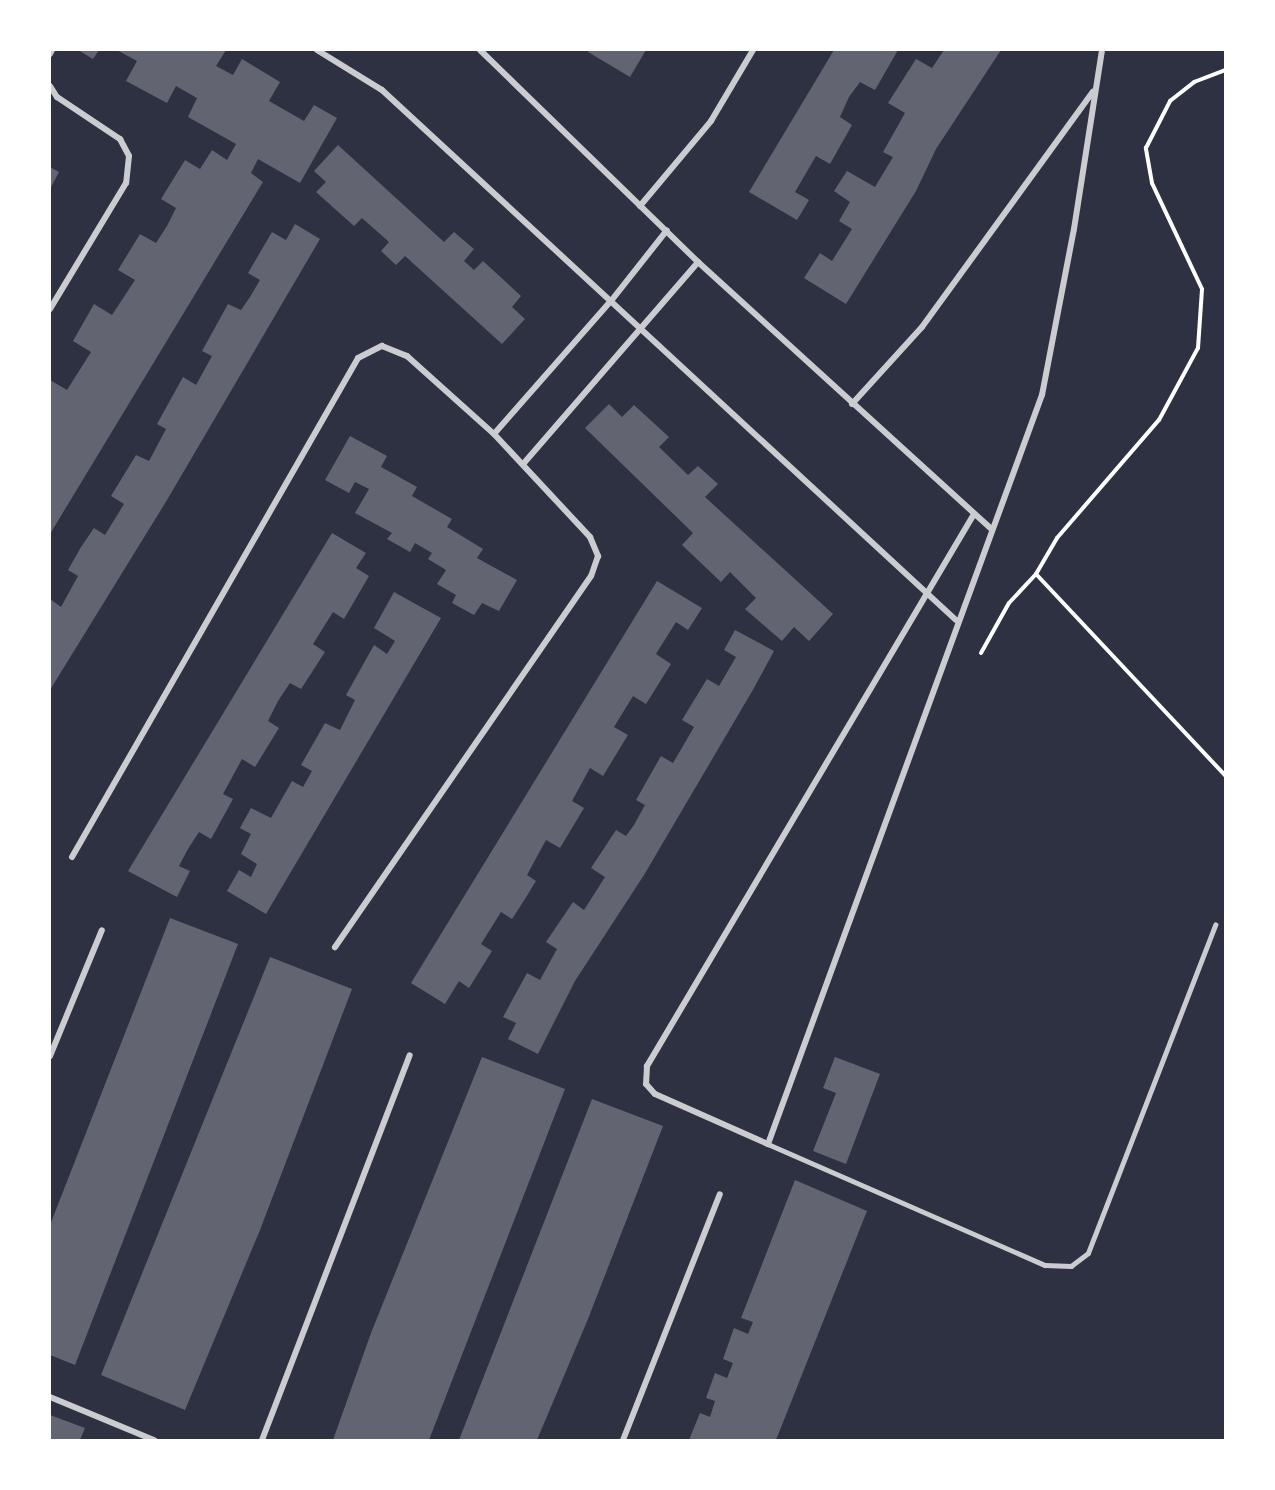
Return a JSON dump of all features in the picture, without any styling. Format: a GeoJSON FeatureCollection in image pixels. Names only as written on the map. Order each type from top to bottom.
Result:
{"type":"FeatureCollection","features":[{"type":"Feature","properties":{"kind":"street"},"geometry":{"type":"LineString","coordinates":[[50,54],[52,50]]}},
{"type":"Feature","properties":{"kind":"street"},"geometry":{"type":"LineString","coordinates":[[317,50],[382,90],[956,620]]}},
{"type":"Feature","properties":{"kind":"street"},"geometry":{"type":"LineString","coordinates":[[480,50],[698,262],[992,529]]}},
{"type":"Feature","properties":{"kind":"street"},"geometry":{"type":"LineString","coordinates":[[640,206],[711,121],[753,50]]}},
{"type":"Feature","properties":{"kind":"street"},"geometry":{"type":"LineString","coordinates":[[974,514],[647,1066],[646,1084],[656,1094],[768,1143],[956,620],[1042,395],[1074,229],[1102,50]]}},
{"type":"Feature","properties":{"kind":"street"},"geometry":{"type":"LineString","coordinates":[[50,86],[57,97],[120,139],[129,156],[126,183],[50,309]]}},
{"type":"Feature","properties":{"kind":"street"},"geometry":{"type":"LineString","coordinates":[[852,404],[922,327],[1095,89]]}},
{"type":"Feature","properties":{"kind":"street"},"geometry":{"type":"LineString","coordinates":[[494,434],[611,301],[667,230]]}},
{"type":"Feature","properties":{"kind":"street"},"geometry":{"type":"LineString","coordinates":[[524,463],[644,330],[698,262]]}},
{"type":"Feature","properties":{"kind":"street"},"geometry":{"type":"LineString","coordinates":[[72,857],[358,358],[382,346],[407,356],[524,463],[590,537],[598,556],[591,576],[335,947]]}},
{"type":"Feature","properties":{"kind":"street"},"geometry":{"type":"LineString","coordinates":[[50,1056],[102,930]]}},
{"type":"Feature","properties":{"kind":"street"},"geometry":{"type":"LineString","coordinates":[[262,1440],[410,1055]]}},
{"type":"Feature","properties":{"kind":"street"},"geometry":{"type":"LineString","coordinates":[[623,1440],[720,1194]]}},
{"type":"Feature","properties":{"kind":"street"},"geometry":{"type":"LineString","coordinates":[[50,1397],[154,1440]]}},
{"type":"Feature","properties":{"kind":"lane"},"geometry":{"type":"LineString","coordinates":[[768,1143],[1045,1265],[1071,1266],[1088,1253],[1215,925]]}},
{"type":"Feature","properties":{"kind":"path"},"geometry":{"type":"LineString","coordinates":[[1226,70],[1194,82],[1170,101],[1146,148],[1152,183],[1202,289],[1198,348],[1159,420],[1057,538],[1036,574],[1226,776]]}},
{"type":"Feature","properties":{"kind":"building"},"geometry":{"type":"Polygon","coordinates":[[[78,50],[99,50],[93,59],[78,50]]]}},
{"type":"Feature","properties":{"kind":"building"},"geometry":{"type":"Polygon","coordinates":[[[117,50],[226,50],[216,66],[233,75],[242,59],[280,82],[269,101],[304,121],[314,105],[337,118],[300,183],[258,159],[251,173],[263,182],[50,534],[50,380],[67,390],[91,352],[73,341],[94,304],[112,315],[135,280],[118,270],[140,234],[156,243],[167,226],[176,208],[161,199],[185,160],[200,169],[212,150],[227,160],[236,144],[188,117],[197,98],[176,86],[167,103],[126,81],[137,61],[117,50]]]}},
{"type":"Feature","properties":{"kind":"building"},"geometry":{"type":"Polygon","coordinates":[[[590,50],[646,50],[630,77],[588,52],[590,50]]]}},
{"type":"Feature","properties":{"kind":"building"},"geometry":{"type":"Polygon","coordinates":[[[834,50],[898,50],[875,90],[860,82],[849,97],[840,117],[852,125],[830,164],[816,156],[795,192],[809,200],[797,220],[749,192],[834,50]]]}},
{"type":"Feature","properties":{"kind":"building"},"geometry":{"type":"Polygon","coordinates":[[[944,50],[1001,50],[936,149],[916,191],[846,304],[804,278],[820,253],[832,261],[852,229],[839,221],[850,202],[834,191],[847,171],[875,187],[893,157],[883,152],[905,113],[888,103],[916,59],[932,68],[944,50]]]}},
{"type":"Feature","properties":{"kind":"building"},"geometry":{"type":"Polygon","coordinates":[[[338,145],[444,242],[454,232],[474,249],[464,261],[474,270],[483,261],[521,296],[512,307],[525,319],[502,344],[405,256],[396,265],[381,251],[389,242],[362,218],[354,226],[316,192],[326,182],[314,171],[338,145]]]}},
{"type":"Feature","properties":{"kind":"building"},"geometry":{"type":"Polygon","coordinates":[[[50,167],[59,172],[50,189],[50,167]]]}},
{"type":"Feature","properties":{"kind":"building"},"geometry":{"type":"Polygon","coordinates":[[[295,224],[320,239],[167,500],[50,690],[50,599],[61,607],[78,576],[68,570],[81,547],[94,528],[105,535],[124,504],[111,496],[136,455],[149,461],[166,429],[157,424],[183,377],[196,385],[212,356],[202,351],[228,304],[241,310],[250,297],[260,280],[248,273],[272,232],[286,240],[295,224]]]}},
{"type":"Feature","properties":{"kind":"building"},"geometry":{"type":"Polygon","coordinates":[[[609,404],[622,417],[634,405],[669,437],[659,447],[688,475],[698,466],[718,484],[705,497],[833,614],[809,641],[794,627],[782,641],[745,609],[756,598],[730,572],[721,582],[682,545],[693,533],[585,428],[609,404]]]}},
{"type":"Feature","properties":{"kind":"building"},"geometry":{"type":"Polygon","coordinates":[[[350,436],[387,456],[381,467],[417,487],[412,496],[452,519],[447,527],[483,549],[477,558],[517,580],[499,611],[482,603],[474,615],[452,603],[456,595],[437,584],[446,570],[428,559],[432,553],[415,543],[410,552],[387,539],[392,533],[355,513],[369,489],[355,482],[349,493],[325,480],[350,436]]]}},
{"type":"Feature","properties":{"kind":"building"},"geometry":{"type":"Polygon","coordinates":[[[332,533],[366,553],[356,568],[369,576],[344,619],[333,612],[313,644],[325,652],[301,689],[290,683],[278,701],[268,721],[279,728],[255,767],[242,759],[223,794],[233,799],[211,839],[199,832],[188,849],[179,866],[190,871],[177,897],[128,871],[332,533]]]}},
{"type":"Feature","properties":{"kind":"building"},"geometry":{"type":"Polygon","coordinates":[[[657,581],[702,608],[688,630],[676,622],[656,654],[671,664],[646,704],[633,696],[614,727],[628,735],[603,776],[590,768],[572,801],[584,808],[560,848],[546,840],[527,875],[536,881],[525,899],[512,919],[501,912],[481,944],[492,951],[469,988],[459,981],[445,1004],[411,983],[657,581]]]}},
{"type":"Feature","properties":{"kind":"building"},"geometry":{"type":"Polygon","coordinates":[[[394,592],[441,618],[266,914],[227,891],[239,870],[251,877],[257,864],[241,854],[251,834],[240,828],[251,808],[271,818],[292,781],[303,787],[312,771],[301,765],[325,723],[340,730],[355,700],[346,695],[374,645],[387,654],[395,641],[374,628],[394,592]]]}},
{"type":"Feature","properties":{"kind":"building"},"geometry":{"type":"Polygon","coordinates":[[[735,630],[774,651],[754,688],[644,875],[575,981],[538,1054],[508,1039],[516,1023],[503,1017],[527,973],[540,980],[557,949],[546,942],[573,902],[584,910],[605,877],[591,868],[616,830],[626,836],[634,825],[645,805],[636,800],[661,756],[673,763],[694,727],[682,720],[707,679],[719,686],[736,657],[724,650],[735,630]]]}},
{"type":"Feature","properties":{"kind":"building"},"geometry":{"type":"Polygon","coordinates":[[[170,918],[238,944],[75,1365],[50,1355],[50,1225],[170,918]]]}},
{"type":"Feature","properties":{"kind":"building"},"geometry":{"type":"Polygon","coordinates":[[[270,957],[352,989],[260,1230],[185,1410],[101,1375],[270,957]]]}},
{"type":"Feature","properties":{"kind":"building"},"geometry":{"type":"Polygon","coordinates":[[[482,1057],[565,1089],[429,1440],[333,1440],[371,1333],[482,1057]]]}},
{"type":"Feature","properties":{"kind":"building"},"geometry":{"type":"Polygon","coordinates":[[[835,1057],[880,1074],[846,1164],[813,1151],[836,1093],[823,1088],[835,1057]]]}},
{"type":"Feature","properties":{"kind":"building"},"geometry":{"type":"Polygon","coordinates":[[[592,1099],[663,1126],[588,1319],[537,1440],[459,1440],[592,1099]]]}},
{"type":"Feature","properties":{"kind":"building"},"geometry":{"type":"Polygon","coordinates":[[[795,1180],[867,1211],[776,1440],[689,1440],[700,1413],[710,1417],[715,1401],[706,1398],[715,1373],[727,1378],[733,1363],[723,1359],[734,1328],[748,1334],[753,1322],[741,1318],[795,1180]]]}},
{"type":"Feature","properties":{"kind":"building"},"geometry":{"type":"Polygon","coordinates":[[[50,1415],[85,1428],[80,1440],[50,1440],[50,1415]]]}}]}
